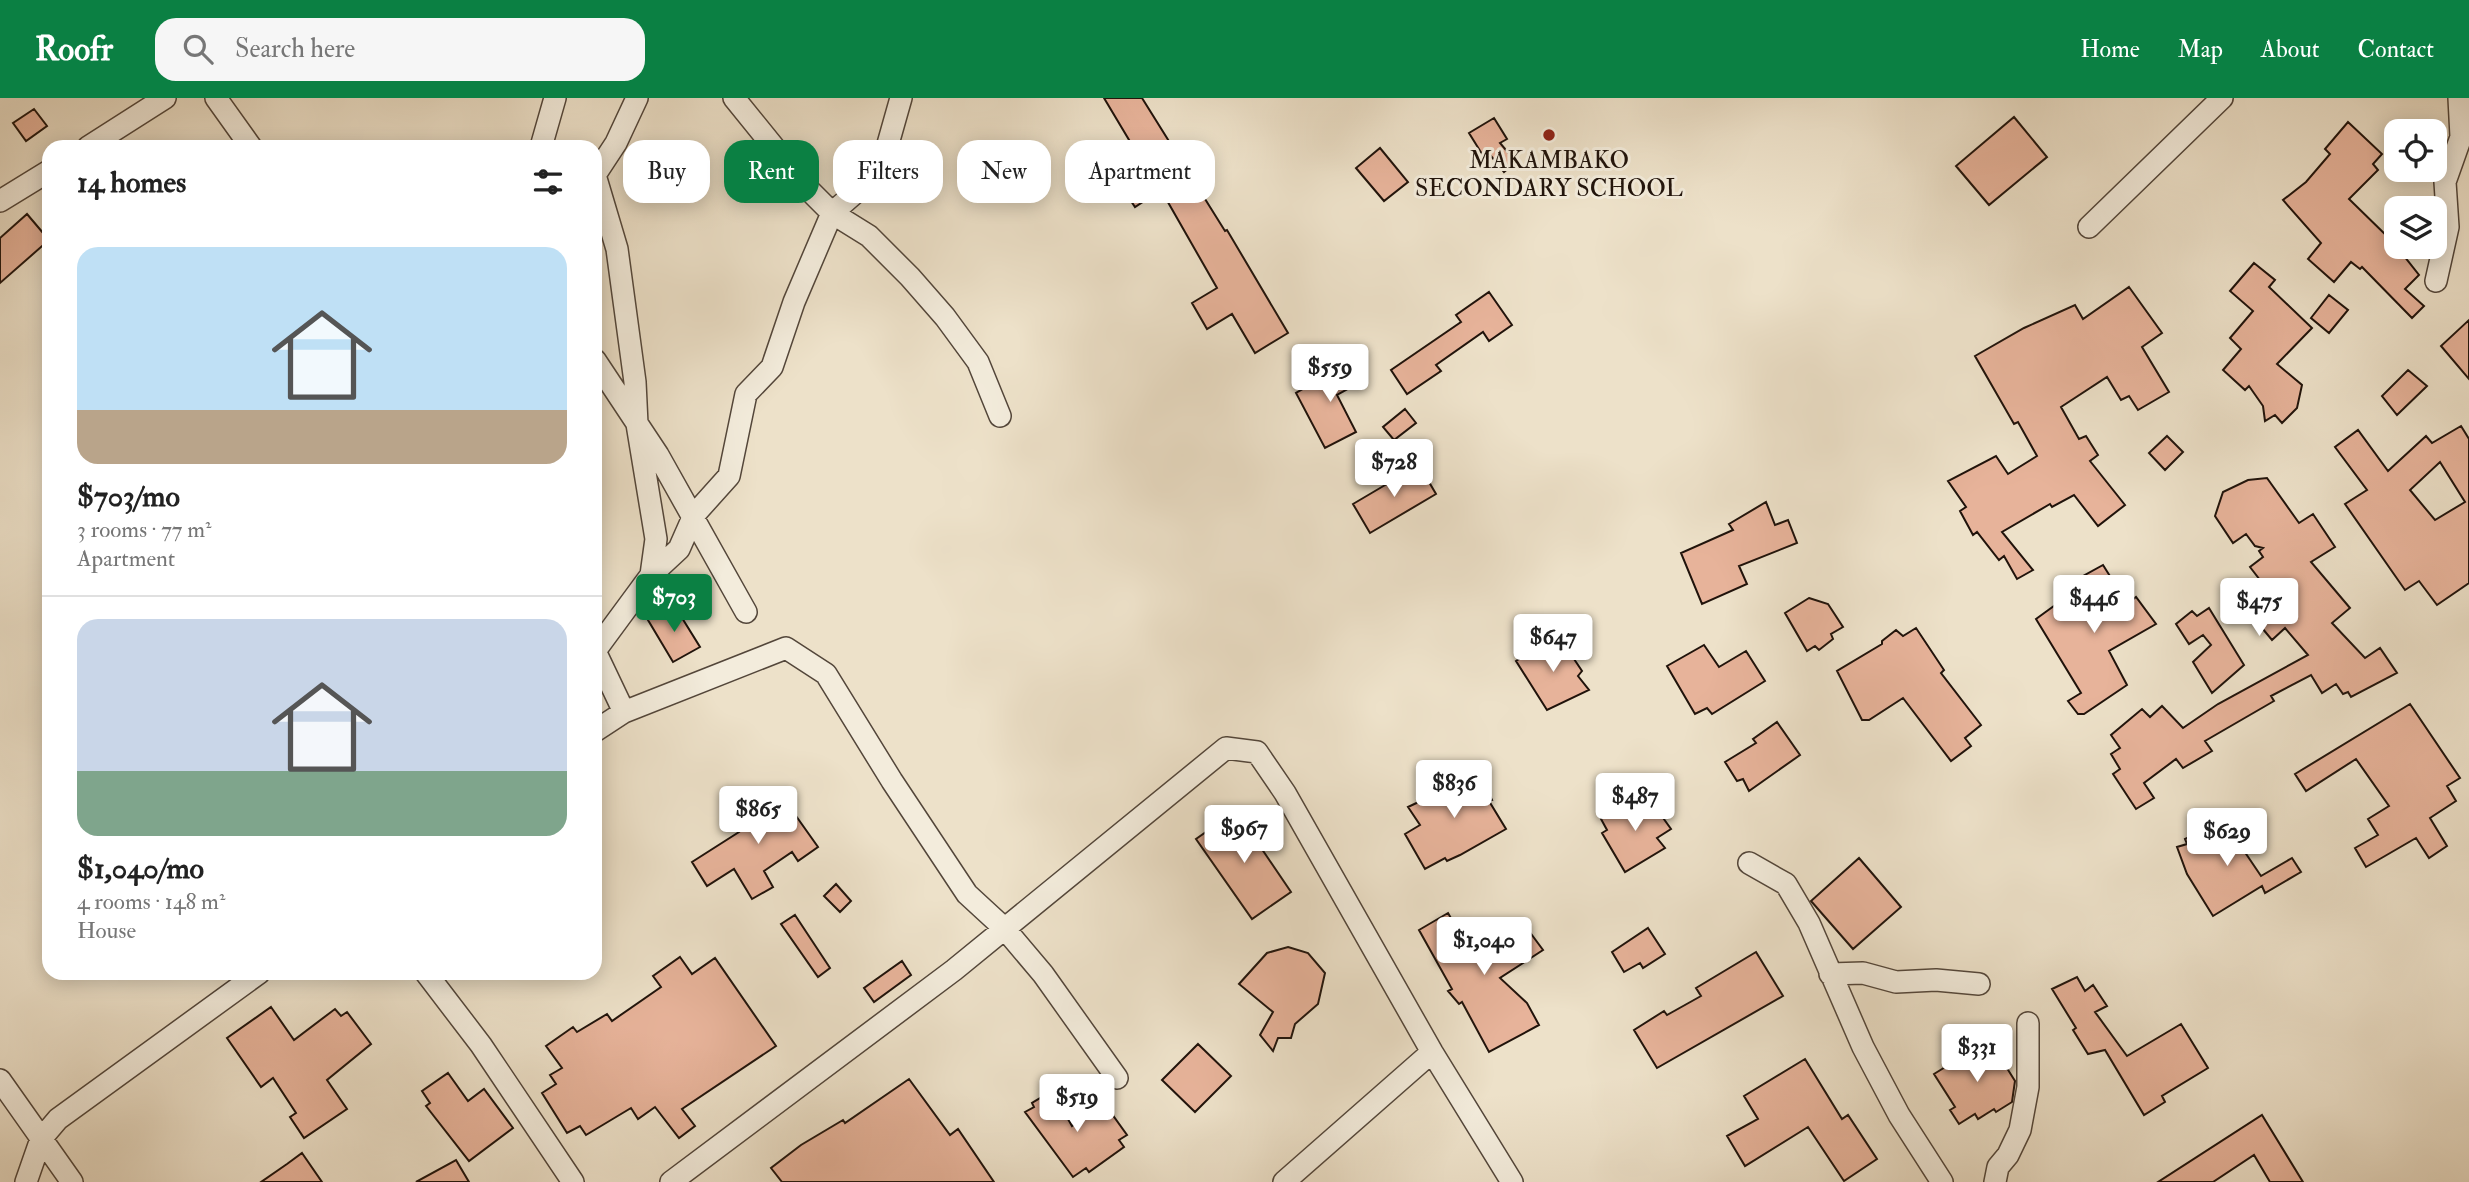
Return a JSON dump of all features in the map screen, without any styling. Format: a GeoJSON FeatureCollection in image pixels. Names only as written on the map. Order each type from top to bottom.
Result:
{"type":"FeatureCollection","features":[{"type":"Feature","properties":{"kind":"street"},"geometry":{"type":"LineString","coordinates":[[99,140],[165,98]]}},
{"type":"Feature","properties":{"kind":"street"},"geometry":{"type":"LineString","coordinates":[[216,98],[246,140]]}},
{"type":"Feature","properties":{"kind":"street"},"geometry":{"type":"LineString","coordinates":[[543,140],[555,98]]}},
{"type":"Feature","properties":{"kind":"street"},"geometry":{"type":"LineString","coordinates":[[602,164],[616,143],[637,98]]}},
{"type":"Feature","properties":{"kind":"street"},"geometry":{"type":"LineString","coordinates":[[734,98],[772,148],[832,213],[869,236],[946,317],[978,362],[1000,416]]}},
{"type":"Feature","properties":{"kind":"street"},"geometry":{"type":"LineString","coordinates":[[602,642],[651,575],[679,549],[694,515],[729,476],[746,394],[772,367],[794,302],[832,213],[871,179],[886,151],[901,98]]}},
{"type":"Feature","properties":{"kind":"street"},"geometry":{"type":"LineString","coordinates":[[2090,227],[2222,98]]}},
{"type":"Feature","properties":{"kind":"street"},"geometry":{"type":"LineString","coordinates":[[2461,98],[2469,109]]}},
{"type":"Feature","properties":{"kind":"street"},"geometry":{"type":"LineString","coordinates":[[2436,281],[2448,227],[2445,182],[2460,137],[2461,98]]}},
{"type":"Feature","properties":{"kind":"street"},"geometry":{"type":"LineString","coordinates":[[0,201],[42,175]]}},
{"type":"Feature","properties":{"kind":"street"},"geometry":{"type":"LineString","coordinates":[[602,199],[617,249],[635,382],[637,424],[656,539],[651,575]]}},
{"type":"Feature","properties":{"kind":"street"},"geometry":{"type":"LineString","coordinates":[[602,371],[694,515],[746,612]]}},
{"type":"Feature","properties":{"kind":"street"},"geometry":{"type":"LineString","coordinates":[[602,726],[624,712],[786,648],[826,674],[967,894],[1004,929],[1043,974],[1117,1078]]}},
{"type":"Feature","properties":{"kind":"street"},"geometry":{"type":"LineString","coordinates":[[602,666],[624,712]]}},
{"type":"Feature","properties":{"kind":"street"},"geometry":{"type":"LineString","coordinates":[[671,1182],[1004,929],[1226,748],[1256,752],[1284,793],[1432,1052],[1512,1182]]}},
{"type":"Feature","properties":{"kind":"street"},"geometry":{"type":"LineString","coordinates":[[1749,863],[1786,884],[1809,923],[1830,974],[1899,1115],[1942,1182]]}},
{"type":"Feature","properties":{"kind":"street"},"geometry":{"type":"LineString","coordinates":[[1830,974],[1863,973],[1896,982],[1936,980],[1979,984]]}},
{"type":"Feature","properties":{"kind":"street"},"geometry":{"type":"LineString","coordinates":[[26,1182],[41,1139],[58,1119],[249,980]]}},
{"type":"Feature","properties":{"kind":"street"},"geometry":{"type":"LineString","coordinates":[[431,980],[481,1045],[573,1182]]}},
{"type":"Feature","properties":{"kind":"street"},"geometry":{"type":"LineString","coordinates":[[1995,1182],[1998,1167],[2008,1155],[2020,1130],[2028,1087],[2028,1023]]}},
{"type":"Feature","properties":{"kind":"street"},"geometry":{"type":"LineString","coordinates":[[1284,1182],[1432,1052]]}},
{"type":"Feature","properties":{"kind":"street"},"geometry":{"type":"LineString","coordinates":[[0,1080],[72,1182]]}},
{"type":"Feature","properties":{"kind":"building"},"geometry":{"type":"Polygon","coordinates":[[[1104,98],[1142,98],[1168,140],[1129,140],[1104,98]]]}},
{"type":"Feature","properties":{"kind":"building"},"geometry":{"type":"Polygon","coordinates":[[[34,109],[47,126],[26,141],[13,123],[34,109]]]}},
{"type":"Feature","properties":{"kind":"building"},"geometry":{"type":"Polygon","coordinates":[[[2014,117],[2047,157],[1989,205],[1956,166],[2014,117]]]}},
{"type":"Feature","properties":{"kind":"building"},"geometry":{"type":"Polygon","coordinates":[[[1494,118],[1507,139],[1500,143],[1516,162],[1504,172],[1487,151],[1482,154],[1469,133],[1494,118]]]}},
{"type":"Feature","properties":{"kind":"building"},"geometry":{"type":"Polygon","coordinates":[[[2348,122],[2382,154],[2373,164],[2378,170],[2349,199],[2384,233],[2384,259],[2406,259],[2419,275],[2405,289],[2424,306],[2412,318],[2362,267],[2360,269],[2351,262],[2334,282],[2308,259],[2321,243],[2283,200],[2306,182],[2330,154],[2325,149],[2348,122]]]}},
{"type":"Feature","properties":{"kind":"building"},"geometry":{"type":"Polygon","coordinates":[[[1380,148],[1408,182],[1384,201],[1356,168],[1380,148]]]}},
{"type":"Feature","properties":{"kind":"building"},"geometry":{"type":"Polygon","coordinates":[[[1168,203],[1208,203],[1225,231],[1227,230],[1288,333],[1255,353],[1232,314],[1207,329],[1192,303],[1217,288],[1168,203]]]}},
{"type":"Feature","properties":{"kind":"building"},"geometry":{"type":"Polygon","coordinates":[[[27,214],[42,232],[42,246],[0,283],[0,238],[27,214]]]}},
{"type":"Feature","properties":{"kind":"building"},"geometry":{"type":"Polygon","coordinates":[[[2254,263],[2275,280],[2269,287],[2312,328],[2277,364],[2302,385],[2297,408],[2282,423],[2275,415],[2265,421],[2263,406],[2249,386],[2245,390],[2223,370],[2241,349],[2230,338],[2253,311],[2230,291],[2254,263]]]}},
{"type":"Feature","properties":{"kind":"building"},"geometry":{"type":"Polygon","coordinates":[[[2129,287],[2162,333],[2142,347],[2169,392],[2138,410],[2129,396],[2121,400],[2107,377],[2061,407],[2079,439],[2086,436],[2098,455],[2090,461],[2125,505],[2098,526],[2074,495],[2052,507],[2050,504],[2002,532],[2033,570],[2017,579],[2004,556],[1999,560],[1977,532],[1973,535],[1960,511],[1966,507],[1948,481],[1996,456],[2008,474],[2037,456],[2018,422],[2014,424],[1975,356],[2024,328],[2075,305],[2083,319],[2129,287]]]}},
{"type":"Feature","properties":{"kind":"building"},"geometry":{"type":"Polygon","coordinates":[[[1489,292],[1512,325],[1489,341],[1483,332],[1436,365],[1441,371],[1407,394],[1391,370],[1461,322],[1456,315],[1489,292]]]}},
{"type":"Feature","properties":{"kind":"building"},"geometry":{"type":"Polygon","coordinates":[[[2329,295],[2348,310],[2329,333],[2311,318],[2329,295]]]}},
{"type":"Feature","properties":{"kind":"building"},"geometry":{"type":"Polygon","coordinates":[[[2469,320],[2469,379],[2441,346],[2469,320]]]}},
{"type":"Feature","properties":{"kind":"building"},"geometry":{"type":"Polygon","coordinates":[[[1351,361],[1362,381],[1337,395],[1356,432],[1325,448],[1296,393],[1351,361]]]}},
{"type":"Feature","properties":{"kind":"building"},"geometry":{"type":"Polygon","coordinates":[[[2408,370],[2427,386],[2397,415],[2382,396],[2408,370]]]}},
{"type":"Feature","properties":{"kind":"building"},"geometry":{"type":"Polygon","coordinates":[[[1405,409],[1416,423],[1394,440],[1383,427],[1405,409]]]}},
{"type":"Feature","properties":{"kind":"building"},"geometry":{"type":"Polygon","coordinates":[[[2461,426],[2469,439],[2469,583],[2437,605],[2419,581],[2405,590],[2345,504],[2367,490],[2335,447],[2358,430],[2388,471],[2426,436],[2432,443],[2461,426]],[[2440,462],[2410,490],[2435,520],[2465,502],[2440,462]]]}},
{"type":"Feature","properties":{"kind":"building"},"geometry":{"type":"Polygon","coordinates":[[[2167,436],[2183,452],[2165,470],[2149,453],[2167,436]]]}},
{"type":"Feature","properties":{"kind":"building"},"geometry":{"type":"Polygon","coordinates":[[[1419,465],[1436,494],[1370,533],[1353,504],[1419,465]]]}},
{"type":"Feature","properties":{"kind":"building"},"geometry":{"type":"Polygon","coordinates":[[[2267,478],[2299,523],[2313,514],[2335,547],[2311,562],[2350,608],[2332,623],[2365,658],[2380,648],[2397,673],[2351,697],[2348,692],[2343,694],[2336,684],[2322,693],[2311,675],[2271,696],[2274,701],[2205,741],[2212,751],[2183,768],[2176,759],[2144,783],[2154,798],[2136,809],[2113,774],[2120,769],[2111,754],[2120,748],[2111,735],[2142,709],[2150,717],[2162,706],[2183,728],[2218,704],[2308,655],[2285,628],[2272,640],[2252,616],[2273,597],[2250,567],[2263,557],[2259,551],[2263,548],[2255,546],[2246,534],[2233,543],[2215,516],[2223,492],[2248,480],[2267,478]]]}},
{"type":"Feature","properties":{"kind":"building"},"geometry":{"type":"Polygon","coordinates":[[[1766,502],[1775,525],[1788,520],[1797,543],[1739,566],[1747,584],[1702,604],[1681,553],[1733,530],[1729,524],[1766,502]]]}},
{"type":"Feature","properties":{"kind":"building"},"geometry":{"type":"Polygon","coordinates":[[[2103,565],[2123,597],[2128,594],[2132,600],[2136,597],[2156,624],[2109,651],[2127,685],[2084,714],[2078,714],[2068,701],[2081,693],[2036,619],[2080,587],[2076,580],[2103,565]]]}},
{"type":"Feature","properties":{"kind":"building"},"geometry":{"type":"Polygon","coordinates":[[[1809,598],[1828,604],[1843,627],[1831,634],[1833,639],[1819,650],[1815,646],[1807,651],[1785,613],[1809,598]]]}},
{"type":"Feature","properties":{"kind":"building"},"geometry":{"type":"Polygon","coordinates":[[[674,605],[700,647],[673,662],[648,620],[674,605]]]}},
{"type":"Feature","properties":{"kind":"building"},"geometry":{"type":"Polygon","coordinates":[[[2209,608],[2244,665],[2212,693],[2193,662],[2211,645],[2203,635],[2189,644],[2176,624],[2192,611],[2197,616],[2209,608]]]}},
{"type":"Feature","properties":{"kind":"building"},"geometry":{"type":"Polygon","coordinates":[[[1916,628],[1944,670],[1941,673],[1981,725],[1965,738],[1971,746],[1951,761],[1903,698],[1869,720],[1862,720],[1837,671],[1882,644],[1882,641],[1896,630],[1903,636],[1916,628]]]}},
{"type":"Feature","properties":{"kind":"building"},"geometry":{"type":"Polygon","coordinates":[[[1552,638],[1559,647],[1564,644],[1582,671],[1578,676],[1589,690],[1547,710],[1516,661],[1552,638]]]}},
{"type":"Feature","properties":{"kind":"building"},"geometry":{"type":"Polygon","coordinates":[[[1704,645],[1719,667],[1746,651],[1765,681],[1712,714],[1707,708],[1695,714],[1667,666],[1704,645]]]}},
{"type":"Feature","properties":{"kind":"building"},"geometry":{"type":"Polygon","coordinates":[[[2410,704],[2460,778],[2447,786],[2456,801],[2430,818],[2447,846],[2429,858],[2416,838],[2366,867],[2355,848],[2378,835],[2368,819],[2389,806],[2356,759],[2306,791],[2295,774],[2410,704]]]}},
{"type":"Feature","properties":{"kind":"building"},"geometry":{"type":"Polygon","coordinates":[[[1777,722],[1800,755],[1749,791],[1743,779],[1737,781],[1725,762],[1756,743],[1753,739],[1777,722]]]}},
{"type":"Feature","properties":{"kind":"building"},"geometry":{"type":"Polygon","coordinates":[[[1474,766],[1492,800],[1489,801],[1506,829],[1460,855],[1447,861],[1445,858],[1425,869],[1405,834],[1420,825],[1408,807],[1444,790],[1441,786],[1474,766]]]}},
{"type":"Feature","properties":{"kind":"building"},"geometry":{"type":"Polygon","coordinates":[[[779,792],[818,847],[798,861],[792,852],[764,871],[773,887],[752,899],[734,869],[707,886],[692,862],[739,832],[733,823],[779,792]]]}},
{"type":"Feature","properties":{"kind":"building"},"geometry":{"type":"Polygon","coordinates":[[[1648,797],[1671,829],[1657,838],[1665,848],[1625,872],[1602,833],[1607,830],[1601,819],[1648,797]]]}},
{"type":"Feature","properties":{"kind":"building"},"geometry":{"type":"Polygon","coordinates":[[[1236,811],[1291,892],[1252,919],[1196,839],[1236,811]]]}},
{"type":"Feature","properties":{"kind":"building"},"geometry":{"type":"Polygon","coordinates":[[[2228,818],[2237,834],[2234,836],[2261,876],[2292,858],[2301,872],[2265,893],[2262,886],[2213,916],[2187,874],[2177,847],[2187,844],[2185,839],[2228,818]]]}},
{"type":"Feature","properties":{"kind":"building"},"geometry":{"type":"Polygon","coordinates":[[[1859,858],[1901,907],[1853,949],[1811,901],[1859,858]]]}},
{"type":"Feature","properties":{"kind":"building"},"geometry":{"type":"Polygon","coordinates":[[[836,884],[851,901],[840,912],[824,896],[836,884]]]}},
{"type":"Feature","properties":{"kind":"building"},"geometry":{"type":"Polygon","coordinates":[[[1448,913],[1460,934],[1482,922],[1495,946],[1526,927],[1543,950],[1500,978],[1527,1003],[1539,1025],[1489,1052],[1462,1002],[1459,1004],[1448,991],[1452,989],[1419,930],[1448,913]]]}},
{"type":"Feature","properties":{"kind":"building"},"geometry":{"type":"Polygon","coordinates":[[[795,915],[830,968],[818,977],[781,924],[795,915]]]}},
{"type":"Feature","properties":{"kind":"building"},"geometry":{"type":"Polygon","coordinates":[[[1648,928],[1665,954],[1643,968],[1640,963],[1624,972],[1612,952],[1648,928]]]}},
{"type":"Feature","properties":{"kind":"building"},"geometry":{"type":"Polygon","coordinates":[[[1288,947],[1308,953],[1325,973],[1318,1004],[1295,1024],[1291,1038],[1278,1038],[1273,1051],[1260,1035],[1273,1012],[1239,984],[1267,953],[1288,947]]]}},
{"type":"Feature","properties":{"kind":"building"},"geometry":{"type":"Polygon","coordinates":[[[1756,952],[1783,996],[1657,1068],[1634,1030],[1664,1011],[1667,1015],[1701,996],[1696,988],[1756,952]]]}},
{"type":"Feature","properties":{"kind":"building"},"geometry":{"type":"Polygon","coordinates":[[[680,957],[692,974],[715,958],[776,1046],[682,1109],[695,1126],[679,1138],[655,1107],[638,1119],[631,1108],[586,1135],[580,1126],[567,1133],[542,1093],[556,1084],[550,1075],[562,1068],[546,1046],[573,1027],[577,1032],[607,1014],[612,1021],[661,987],[653,976],[680,957]]]}},
{"type":"Feature","properties":{"kind":"building"},"geometry":{"type":"Polygon","coordinates":[[[902,961],[911,975],[874,1002],[864,988],[902,961]]]}},
{"type":"Feature","properties":{"kind":"building"},"geometry":{"type":"Polygon","coordinates":[[[2077,977],[2085,991],[2093,985],[2107,1006],[2095,1012],[2127,1056],[2181,1024],[2208,1068],[2162,1096],[2165,1102],[2144,1115],[2105,1050],[2088,1054],[2052,989],[2077,977]]]}},
{"type":"Feature","properties":{"kind":"building"},"geometry":{"type":"Polygon","coordinates":[[[271,1007],[294,1040],[335,1009],[341,1016],[347,1012],[371,1044],[327,1080],[347,1109],[304,1138],[290,1117],[296,1113],[273,1078],[261,1087],[227,1038],[271,1007]]]}},
{"type":"Feature","properties":{"kind":"building"},"geometry":{"type":"Polygon","coordinates":[[[1986,1042],[2001,1067],[2005,1065],[2015,1081],[2012,1102],[1978,1119],[1975,1114],[1959,1124],[1950,1110],[1955,1107],[1934,1074],[1986,1042]]]}},
{"type":"Feature","properties":{"kind":"building"},"geometry":{"type":"Polygon","coordinates":[[[1198,1044],[1231,1076],[1195,1112],[1162,1080],[1198,1044]]]}},
{"type":"Feature","properties":{"kind":"building"},"geometry":{"type":"Polygon","coordinates":[[[1805,1059],[1842,1119],[1848,1115],[1877,1159],[1844,1181],[1808,1127],[1745,1166],[1727,1136],[1758,1119],[1744,1096],[1805,1059]]]}},
{"type":"Feature","properties":{"kind":"building"},"geometry":{"type":"Polygon","coordinates":[[[448,1073],[468,1101],[484,1089],[513,1128],[469,1161],[426,1106],[430,1103],[422,1091],[448,1073]]]}},
{"type":"Feature","properties":{"kind":"building"},"geometry":{"type":"Polygon","coordinates":[[[909,1079],[950,1135],[958,1129],[994,1182],[782,1182],[771,1168],[801,1145],[843,1120],[845,1123],[909,1079]]]}},
{"type":"Feature","properties":{"kind":"building"},"geometry":{"type":"Polygon","coordinates":[[[1052,1091],[1072,1126],[1104,1103],[1127,1135],[1119,1140],[1124,1147],[1089,1172],[1086,1168],[1073,1177],[1025,1112],[1034,1107],[1032,1103],[1052,1091]]]}},
{"type":"Feature","properties":{"kind":"building"},"geometry":{"type":"Polygon","coordinates":[[[2262,1115],[2303,1182],[2270,1182],[2254,1155],[2213,1182],[2158,1182],[2262,1115]]]}},
{"type":"Feature","properties":{"kind":"building"},"geometry":{"type":"Polygon","coordinates":[[[302,1153],[322,1182],[261,1182],[287,1164],[302,1153]]]}},
{"type":"Feature","properties":{"kind":"building"},"geometry":{"type":"Polygon","coordinates":[[[456,1160],[469,1182],[416,1182],[456,1160]]]}},
{"type":"Feature","properties":{"kind":"place","name":"MAKAMBAKO SECONDARY SCHOOL"},"geometry":{"type":"Point","coordinates":[1549,135]}}]}
